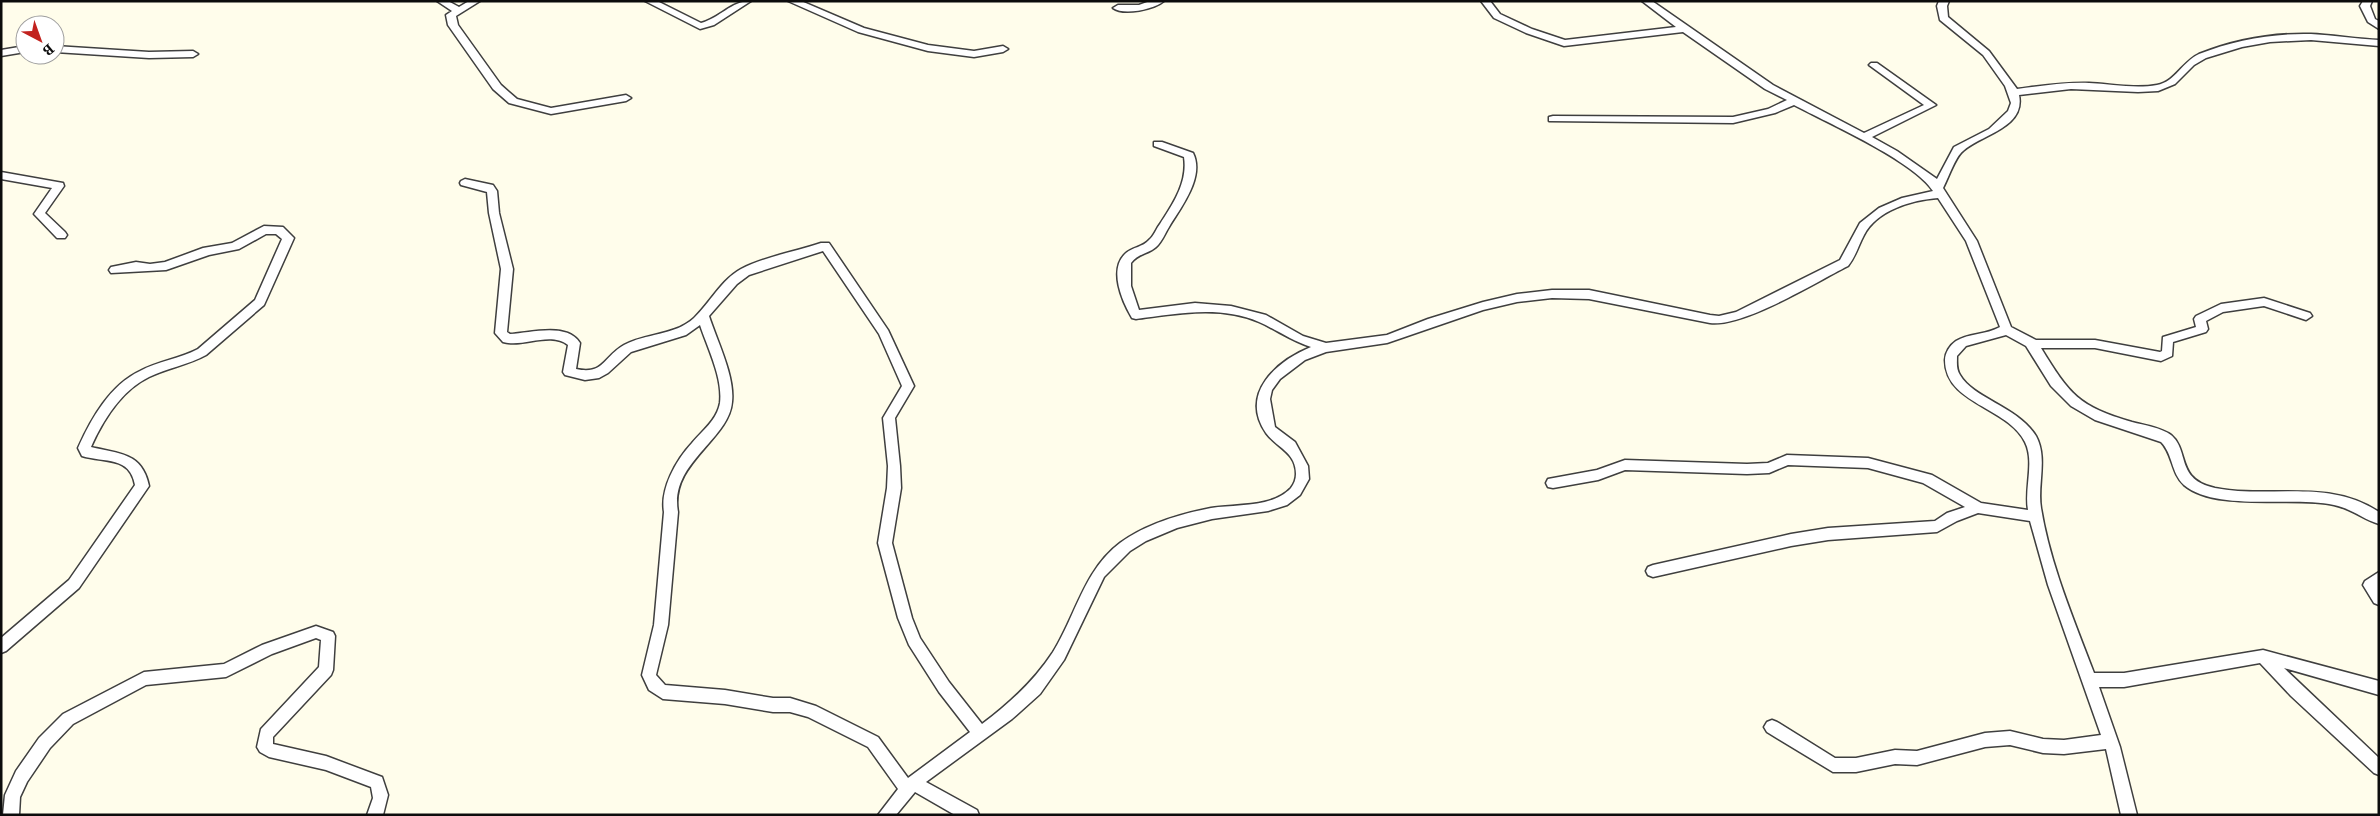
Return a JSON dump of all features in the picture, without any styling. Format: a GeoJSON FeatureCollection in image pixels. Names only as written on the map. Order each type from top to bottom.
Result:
{"type":"FeatureCollection","features":[{"type":"Feature","properties":{"kind":"street"},"geometry":{"type":"LineString","coordinates":[[441,1],[459,11]]}},
{"type":"Feature","properties":{"kind":"street"},"geometry":{"type":"LineString","coordinates":[[476,1],[451,15],[453,25],[497,88],[513,101],[550,111],[626,98]]}},
{"type":"Feature","properties":{"kind":"street"},"geometry":{"type":"LineString","coordinates":[[649,1],[700,26],[747,1]]}},
{"type":"Feature","properties":{"kind":"street"},"geometry":{"type":"LineString","coordinates":[[792,1],[861,30],[934,50],[974,54],[1003,49]]}},
{"type":"Feature","properties":{"kind":"street"},"geometry":{"type":"LineString","coordinates":[[1118,8],[1140,8],[1160,1]]}},
{"type":"Feature","properties":{"kind":"street"},"geometry":{"type":"LineString","coordinates":[[1485,1],[1497,16],[1529,31],[1564,42],[1685,29]]}},
{"type":"Feature","properties":{"kind":"street"},"geometry":{"type":"LineString","coordinates":[[1646,1],[1734,65],[1794,101],[1864,137],[1922,172],[1939,190],[1971,241],[2003,317],[2006,329]]}},
{"type":"Feature","properties":{"kind":"street"},"geometry":{"type":"LineString","coordinates":[[886,815],[910,786],[1024,701],[1045,678],[1059,655],[1099,573],[1108,561],[1126,546],[1139,537],[1168,525],[1213,513],[1278,503],[1297,490],[1303,471],[1293,450],[1271,429],[1266,418],[1263,401],[1264,393],[1273,379],[1307,354],[1327,348],[1388,339],[1497,302],[1562,293],[1595,295],[1710,319],[1719,320],[1739,316],[1844,263],[1852,252],[1858,235],[1865,224],[1874,216],[1939,190],[1958,149],[1986,136],[2013,112],[2016,103],[2014,93],[1986,52],[1946,22],[1942,13],[1944,1]]}},
{"type":"Feature","properties":{"kind":"street"},"geometry":{"type":"LineString","coordinates":[[2368,1],[2365,6],[2368,15],[2379,26]]}},
{"type":"Feature","properties":{"kind":"street"},"geometry":{"type":"LineString","coordinates":[[2014,93],[2077,86],[2123,90],[2159,88],[2171,83],[2187,64],[2197,58],[2235,46],[2265,41],[2310,37],[2379,43]]}},
{"type":"Feature","properties":{"kind":"street"},"geometry":{"type":"LineString","coordinates":[[65,50],[149,55],[193,54]]}},
{"type":"Feature","properties":{"kind":"street"},"geometry":{"type":"LineString","coordinates":[[1,53],[15,51]]}},
{"type":"Feature","properties":{"kind":"street"},"geometry":{"type":"LineString","coordinates":[[1864,137],[1931,105],[1874,65]]}},
{"type":"Feature","properties":{"kind":"street"},"geometry":{"type":"LineString","coordinates":[[1553,120],[1726,120],[1771,110],[1794,101]]}},
{"type":"Feature","properties":{"kind":"street"},"geometry":{"type":"LineString","coordinates":[[1158,144],[1189,155],[1189,175],[1184,194],[1155,241],[1151,246],[1129,256],[1125,264],[1126,292],[1136,315],[1195,307],[1232,310],[1262,318],[1299,339],[1327,348]]}},
{"type":"Feature","properties":{"kind":"street"},"geometry":{"type":"LineString","coordinates":[[1,175],[59,186],[39,214],[61,235]]}},
{"type":"Feature","properties":{"kind":"street"},"geometry":{"type":"LineString","coordinates":[[465,183],[489,188],[492,191],[494,213],[506,269],[501,333],[503,337],[516,339],[566,337],[574,343],[573,358],[568,372],[594,375],[603,371],[627,349],[676,334],[692,326],[733,281],[745,272],[825,246],[884,334],[908,386],[889,418],[894,466],[894,488],[885,543],[905,618],[914,641],[944,687],[980,733]]}},
{"type":"Feature","properties":{"kind":"street"},"geometry":{"type":"LineString","coordinates":[[1,647],[74,584],[142,486],[140,476],[131,463],[116,457],[87,452],[84,448],[88,438],[114,397],[144,374],[191,358],[221,338],[264,296],[288,238],[279,230],[264,230],[235,246],[207,251],[174,264],[150,268],[136,266],[115,270]]}},
{"type":"Feature","properties":{"kind":"street"},"geometry":{"type":"LineString","coordinates":[[2031,343],[2095,344],[2161,356],[2168,353],[2168,340],[2202,329],[2200,319],[2221,308],[2264,302],[2306,316]]}},
{"type":"Feature","properties":{"kind":"street"},"geometry":{"type":"LineString","coordinates":[[703,315],[727,389],[726,403],[723,415],[710,434],[694,450],[670,494],[670,522],[661,625],[649,675],[651,683],[656,689],[663,692],[725,697],[773,705],[790,705],[811,711],[874,742],[910,786],[971,815]]}},
{"type":"Feature","properties":{"kind":"street"},"geometry":{"type":"LineString","coordinates":[[2129,815],[2110,741],[2091,680],[2046,554],[2034,507],[2034,454],[2027,433],[2012,418],[1955,380],[1951,368],[1953,352],[1962,342],[2006,329],[2031,343],[2046,364],[2054,380],[2072,400],[2089,411],[2166,438],[2171,443],[2176,463],[2184,476],[2199,487],[2225,495],[2326,498],[2355,505],[2379,520]]}},
{"type":"Feature","properties":{"kind":"street"},"geometry":{"type":"LineString","coordinates":[[1553,483],[1598,475],[1625,465],[1747,469],[1769,468],[1787,460],[1868,463],[1927,479],[1978,508],[2037,517]]}},
{"type":"Feature","properties":{"kind":"street"},"geometry":{"type":"LineString","coordinates":[[1653,571],[1791,540],[1828,534],[1937,526],[1952,517],[1978,508]]}},
{"type":"Feature","properties":{"kind":"street"},"geometry":{"type":"LineString","coordinates":[[2379,578],[2370,585],[2379,599]]}},
{"type":"Feature","properties":{"kind":"street"},"geometry":{"type":"LineString","coordinates":[[11,815],[13,795],[17,785],[44,742],[56,727],[68,719],[144,679],[226,670],[268,649],[316,632],[328,636],[326,670],[266,734],[265,747],[269,750],[326,763],[377,782],[381,798],[374,815]]}},
{"type":"Feature","properties":{"kind":"street"},"geometry":{"type":"LineString","coordinates":[[2091,680],[2124,680],[2263,656],[2379,688]]}},
{"type":"Feature","properties":{"kind":"street"},"geometry":{"type":"LineString","coordinates":[[2263,656],[2296,691],[2379,768]]}},
{"type":"Feature","properties":{"kind":"street"},"geometry":{"type":"LineString","coordinates":[[1772,727],[1833,765],[1842,767],[1895,757],[1917,758],[1985,740],[2010,738],[2050,746],[2079,746],[2110,741]]}}]}
